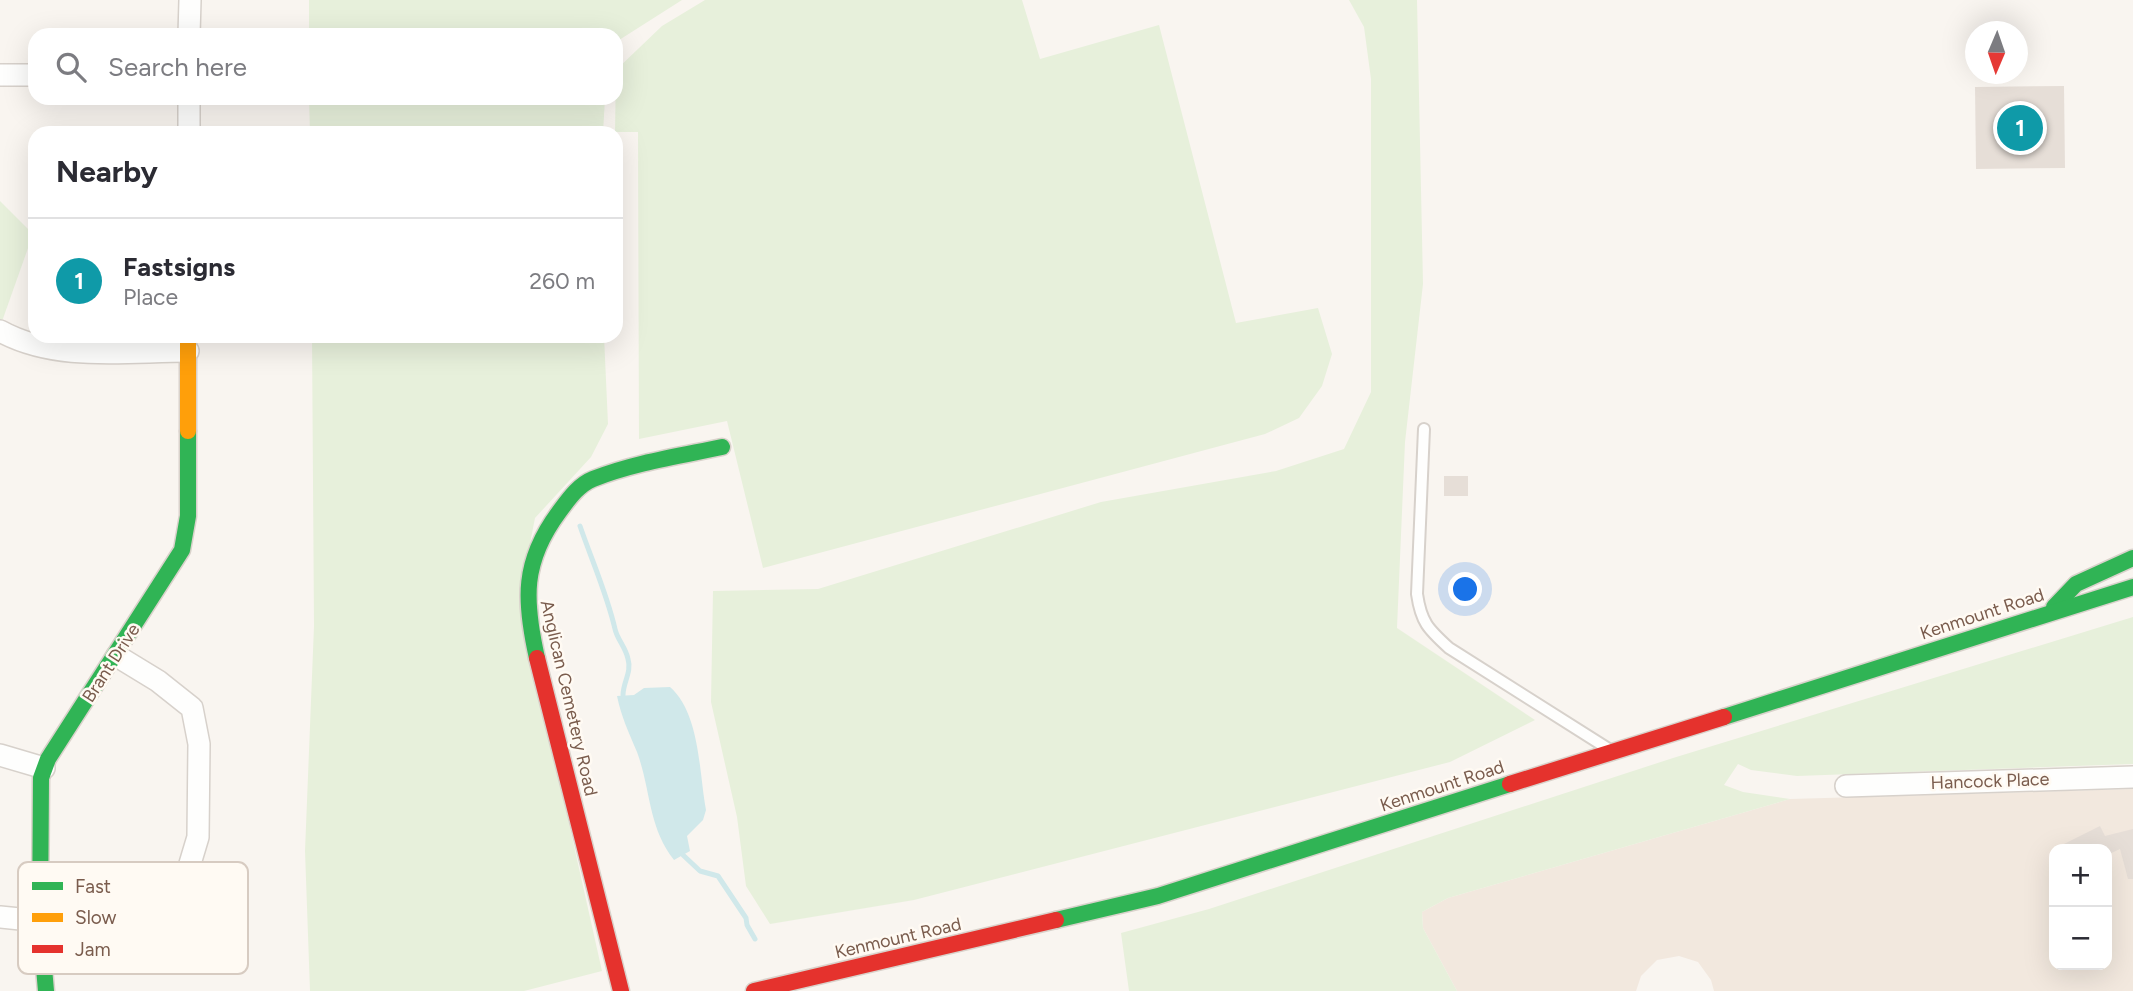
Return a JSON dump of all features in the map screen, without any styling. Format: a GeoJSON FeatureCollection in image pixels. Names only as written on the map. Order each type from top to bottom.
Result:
{"type":"FeatureCollection","features":[{"type":"Feature","properties":{"kind":"main road","name":"Brant Drive"},"geometry":{"type":"LineString","coordinates":[[40,862],[41,778],[44,768],[182,550],[188,516],[188,343]]}},
{"type":"Feature","properties":{"kind":"main road","name":"Anglican Cemetery Road"},"geometry":{"type":"LineString","coordinates":[[621,991],[531,634],[526,593],[543,534],[571,496],[590,480],[722,447]]}},
{"type":"Feature","properties":{"kind":"main road"},"geometry":{"type":"LineString","coordinates":[[2049,614],[2061,596],[2076,584],[2133,558]]}},
{"type":"Feature","properties":{"kind":"main road","name":"Kenmount Road"},"geometry":{"type":"LineString","coordinates":[[754,991],[1158,896],[2133,587]]}},
{"type":"Feature","properties":{"kind":"street"},"geometry":{"type":"LineString","coordinates":[[190,0],[190,28]]}},
{"type":"Feature","properties":{"kind":"street"},"geometry":{"type":"LineString","coordinates":[[0,75],[28,75]]}},
{"type":"Feature","properties":{"kind":"street"},"geometry":{"type":"LineString","coordinates":[[189,105],[189,126]]}},
{"type":"Feature","properties":{"kind":"street"},"geometry":{"type":"LineString","coordinates":[[0,331],[17,341],[54,351],[188,343]]}},
{"type":"Feature","properties":{"kind":"street"},"geometry":{"type":"LineString","coordinates":[[117,656],[158,681],[191,708],[199,744],[198,837],[190,862]]}},
{"type":"Feature","properties":{"kind":"street"},"geometry":{"type":"LineString","coordinates":[[0,755],[44,768]]}},
{"type":"Feature","properties":{"kind":"street","name":"Hancock Place"},"geometry":{"type":"LineString","coordinates":[[1846,786],[2133,777]]}},
{"type":"Feature","properties":{"kind":"street"},"geometry":{"type":"LineString","coordinates":[[0,916],[18,918]]}},
{"type":"Feature","properties":{"kind":"lane"},"geometry":{"type":"LineString","coordinates":[[1424,429],[1417,594],[1420,616],[1429,630],[1449,648],[1612,751]]}},
{"type":"Feature","properties":{"kind":"shaded area"},"geometry":{"type":"Polygon","coordinates":[[[2133,789],[2133,991],[1714,991],[1711,980],[1698,962],[1679,956],[1657,960],[1641,976],[1636,991],[1457,991],[1423,928],[1422,912],[1448,898],[1790,799],[2133,789]]]}},
{"type":"Feature","properties":{"kind":"green space"},"geometry":{"type":"Polygon","coordinates":[[[309,0],[682,0],[623,38],[623,28],[309,28],[309,0]]]}},
{"type":"Feature","properties":{"kind":"green space"},"geometry":{"type":"Polygon","coordinates":[[[705,0],[1022,0],[1040,59],[1159,25],[1236,323],[1318,308],[1332,354],[1322,386],[1299,418],[1265,434],[763,568],[727,421],[639,439],[638,132],[623,132],[623,126],[615,126],[615,105],[623,105],[623,63],[662,26],[705,0]]]}},
{"type":"Feature","properties":{"kind":"green space"},"geometry":{"type":"Polygon","coordinates":[[[1349,0],[1417,0],[1423,284],[1405,442],[1397,628],[1535,720],[1450,762],[914,900],[770,924],[746,886],[737,817],[711,702],[713,591],[818,589],[1101,502],[1276,471],[1344,449],[1371,392],[1371,79],[1364,27],[1349,0]]]}},
{"type":"Feature","properties":{"kind":"green space"},"geometry":{"type":"Polygon","coordinates":[[[309,105],[605,105],[603,126],[310,126],[309,105]]]}},
{"type":"Feature","properties":{"kind":"green space"},"geometry":{"type":"Polygon","coordinates":[[[0,201],[28,229],[28,248],[0,327],[0,201]]]}},
{"type":"Feature","properties":{"kind":"green space"},"geometry":{"type":"Polygon","coordinates":[[[312,343],[604,343],[608,424],[591,457],[535,518],[519,600],[602,971],[524,991],[310,991],[305,851],[314,626],[312,343]]]}},
{"type":"Feature","properties":{"kind":"green space"},"geometry":{"type":"Polygon","coordinates":[[[2133,617],[2133,764],[1797,776],[1751,770],[1738,764],[1724,785],[1743,792],[1790,799],[1448,898],[1422,912],[1423,928],[1457,991],[1129,991],[1121,933],[1209,909],[1673,758],[2133,617]]]}},
{"type":"Feature","properties":{"kind":"water"},"geometry":{"type":"Polygon","coordinates":[[[670,687],[680,698],[693,727],[706,810],[703,820],[687,836],[690,851],[674,860],[659,835],[642,766],[617,696],[634,695],[644,688],[670,687]]]}},
{"type":"Feature","properties":{"kind":"building"},"geometry":{"type":"Polygon","coordinates":[[[2064,86],[2065,168],[1976,169],[1975,87],[2064,86]]]}},
{"type":"Feature","properties":{"kind":"building"},"geometry":{"type":"Polygon","coordinates":[[[1444,476],[1468,476],[1468,496],[1444,496],[1444,476]]]}},
{"type":"Feature","properties":{"kind":"building"},"geometry":{"type":"Polygon","coordinates":[[[2100,826],[2105,836],[2133,829],[2133,879],[2128,879],[2120,849],[2112,853],[2112,844],[2064,844],[2100,826]]]}},
{"type":"Feature","properties":{"kind":"waterway"},"geometry":{"type":"LineString","coordinates":[[580,526],[604,590],[616,633],[628,659],[629,668],[623,695]]}},
{"type":"Feature","properties":{"kind":"waterway"},"geometry":{"type":"LineString","coordinates":[[683,855],[700,871],[718,876],[746,918],[755,939]]}},
{"type":"Feature","properties":{"kind":"traffic: fast"},"geometry":{"type":"LineString","coordinates":[[40,862],[41,778],[48,759],[182,550],[188,516],[188,431]]}},
{"type":"Feature","properties":{"kind":"traffic: fast"},"geometry":{"type":"LineString","coordinates":[[537,658],[528,600],[532,565],[547,530],[574,493],[588,482],[608,473],[722,447]]}},
{"type":"Feature","properties":{"kind":"traffic: fast"},"geometry":{"type":"LineString","coordinates":[[2054,607],[2076,584],[2133,558]]}},
{"type":"Feature","properties":{"kind":"traffic: fast"},"geometry":{"type":"LineString","coordinates":[[1724,717],[2133,587]]}},
{"type":"Feature","properties":{"kind":"traffic: fast"},"geometry":{"type":"LineString","coordinates":[[1056,920],[1158,896],[1510,784]]}},
{"type":"Feature","properties":{"kind":"traffic: fast"},"geometry":{"type":"LineString","coordinates":[[45,974],[46,991]]}},
{"type":"Feature","properties":{"kind":"traffic: slow"},"geometry":{"type":"LineString","coordinates":[[188,343],[188,431]]}},
{"type":"Feature","properties":{"kind":"traffic: jam"},"geometry":{"type":"LineString","coordinates":[[537,658],[621,991]]}},
{"type":"Feature","properties":{"kind":"traffic: jam"},"geometry":{"type":"LineString","coordinates":[[1510,784],[1724,717]]}},
{"type":"Feature","properties":{"kind":"traffic: jam"},"geometry":{"type":"LineString","coordinates":[[754,991],[1056,920]]}},
{"type":"Feature","properties":{"kind":"place","name":"Fastsigns"},"geometry":{"type":"Point","coordinates":[2020,128]}}]}
